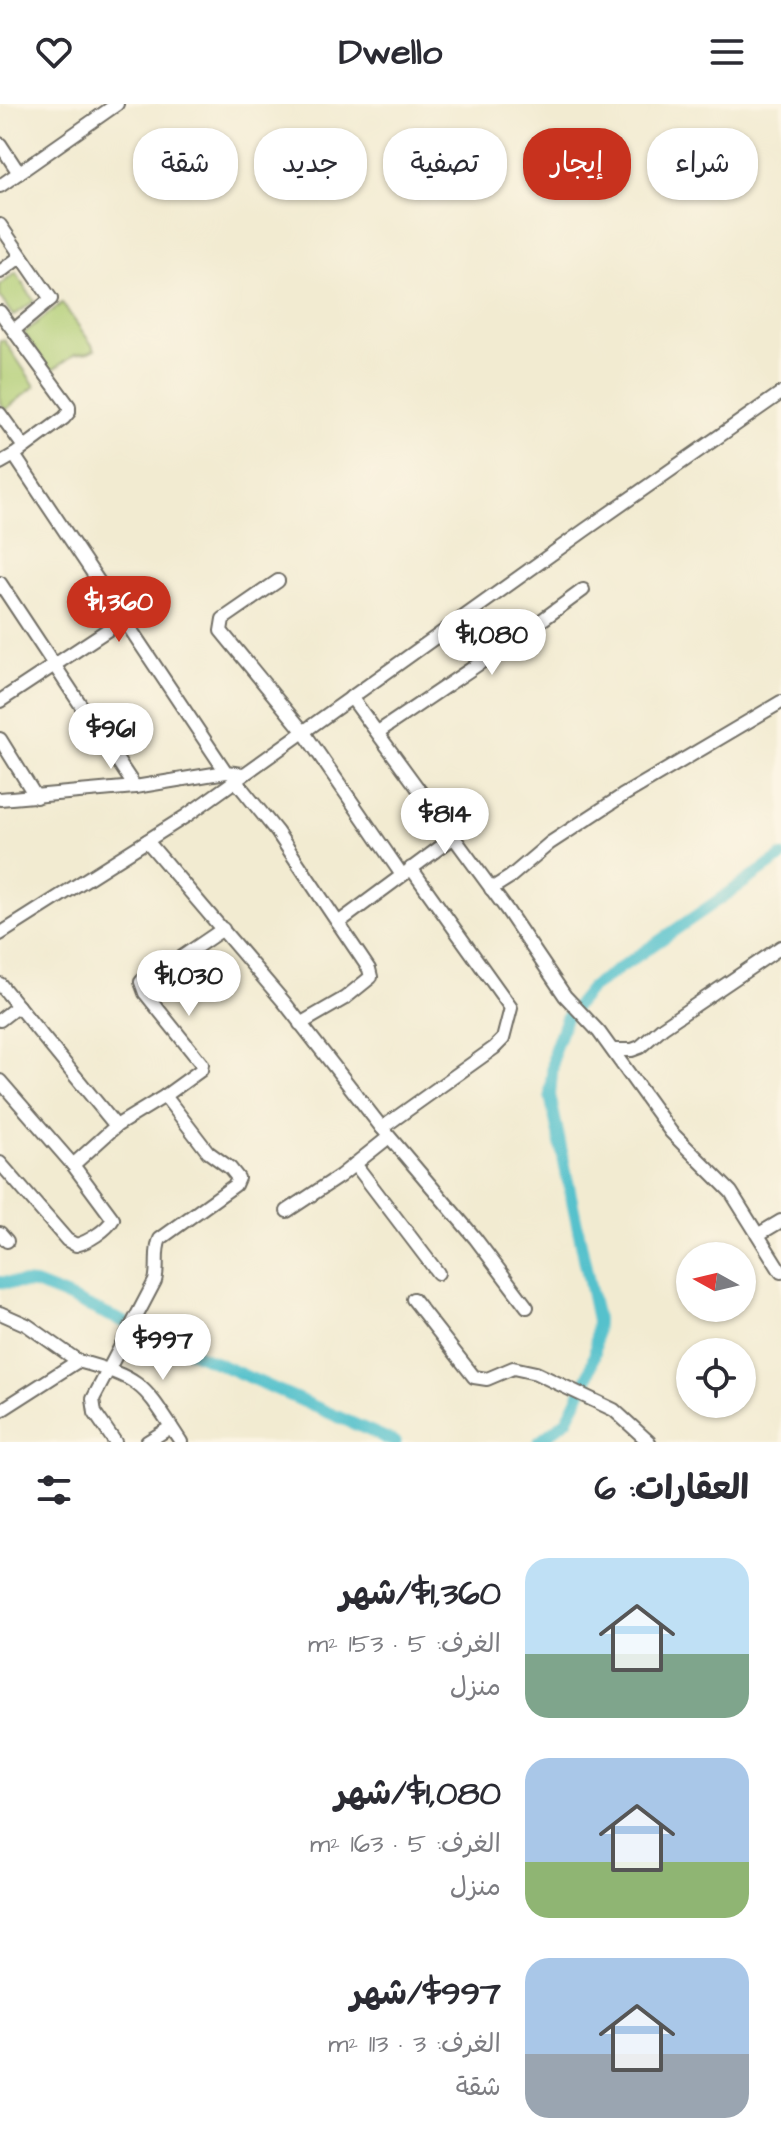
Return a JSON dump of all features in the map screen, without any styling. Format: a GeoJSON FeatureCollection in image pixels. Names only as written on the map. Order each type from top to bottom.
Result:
{"type":"FeatureCollection","features":[{"type":"Feature","properties":{"kind":"street"},"geometry":{"type":"LineString","coordinates":[[0,186],[117,104]]}},
{"type":"Feature","properties":{"kind":"street"},"geometry":{"type":"LineString","coordinates":[[0,144],[19,173]]}},
{"type":"Feature","properties":{"kind":"street"},"geometry":{"type":"LineString","coordinates":[[0,225],[51,301],[14,330]]}},
{"type":"Feature","properties":{"kind":"street"},"geometry":{"type":"LineString","coordinates":[[0,272],[20,257]]}},
{"type":"Feature","properties":{"kind":"street"},"geometry":{"type":"LineString","coordinates":[[0,312],[69,406],[64,418],[0,463]]}},
{"type":"Feature","properties":{"kind":"street"},"geometry":{"type":"LineString","coordinates":[[2,928],[147,841],[234,775],[303,731],[781,393]]}},
{"type":"Feature","properties":{"kind":"street"},"geometry":{"type":"LineString","coordinates":[[0,414],[19,451],[124,619],[277,832],[369,969],[371,977],[345,998],[300,1024]]}},
{"type":"Feature","properties":{"kind":"street"},"geometry":{"type":"LineString","coordinates":[[278,581],[223,619],[220,629],[303,731],[511,1008],[503,1039],[494,1048],[385,1132],[355,1164],[287,1211]]}},
{"type":"Feature","properties":{"kind":"street"},"geometry":{"type":"LineString","coordinates":[[0,583],[135,787]]}},
{"type":"Feature","properties":{"kind":"street"},"geometry":{"type":"LineString","coordinates":[[378,732],[583,590]]}},
{"type":"Feature","properties":{"kind":"street"},"geometry":{"type":"LineString","coordinates":[[0,701],[124,619]]}},
{"type":"Feature","properties":{"kind":"street"},"geometry":{"type":"LineString","coordinates":[[351,697],[565,996],[583,1012],[613,1050],[671,1132],[731,1192],[781,1272]]}},
{"type":"Feature","properties":{"kind":"street"},"geometry":{"type":"LineString","coordinates":[[491,889],[550,843],[622,796],[781,702]]}},
{"type":"Feature","properties":{"kind":"street"},"geometry":{"type":"LineString","coordinates":[[0,739],[36,797]]}},
{"type":"Feature","properties":{"kind":"street"},"geometry":{"type":"LineString","coordinates":[[0,799],[234,775]]}},
{"type":"Feature","properties":{"kind":"street"},"geometry":{"type":"LineString","coordinates":[[338,923],[454,837]]}},
{"type":"Feature","properties":{"kind":"street"},"geometry":{"type":"LineString","coordinates":[[147,841],[223,929],[385,1132],[475,1238],[527,1307]]}},
{"type":"Feature","properties":{"kind":"street"},"geometry":{"type":"LineString","coordinates":[[73,1165],[116,1126],[201,1070],[202,1064],[145,993],[141,982],[223,929]]}},
{"type":"Feature","properties":{"kind":"street"},"geometry":{"type":"LineString","coordinates":[[613,1050],[640,1047],[663,1027],[781,947]]}},
{"type":"Feature","properties":{"kind":"street"},"geometry":{"type":"LineString","coordinates":[[0,984],[116,1126]]}},
{"type":"Feature","properties":{"kind":"street"},"geometry":{"type":"LineString","coordinates":[[0,1020],[18,1006]]}},
{"type":"Feature","properties":{"kind":"street"},"geometry":{"type":"LineString","coordinates":[[0,1081],[73,1165],[113,1219],[82,1244],[76,1245],[67,1240],[0,1163]]}},
{"type":"Feature","properties":{"kind":"street"},"geometry":{"type":"LineString","coordinates":[[115,1442],[92,1407],[93,1399],[158,1270],[156,1251],[160,1239],[237,1182],[236,1174],[208,1152],[165,1096]]}},
{"type":"Feature","properties":{"kind":"street"},"geometry":{"type":"LineString","coordinates":[[355,1164],[438,1273]]}},
{"type":"Feature","properties":{"kind":"street"},"geometry":{"type":"LineString","coordinates":[[759,1234],[781,1221]]}},
{"type":"Feature","properties":{"kind":"street"},"geometry":{"type":"LineString","coordinates":[[413,1299],[474,1377],[487,1379],[513,1368],[522,1368],[614,1410],[649,1442]]}},
{"type":"Feature","properties":{"kind":"street"},"geometry":{"type":"LineString","coordinates":[[0,1313],[27,1325],[78,1361],[134,1380],[148,1392],[181,1442]]}},
{"type":"Feature","properties":{"kind":"street"},"geometry":{"type":"LineString","coordinates":[[0,1411],[78,1361]]}},
{"type":"Feature","properties":{"kind":"street"},"geometry":{"type":"LineString","coordinates":[[147,1442],[171,1427]]}},
{"type":"Feature","properties":{"kind":"green space"},"geometry":{"type":"Polygon","coordinates":[[[16,273],[34,301],[13,316],[0,297],[0,285],[16,273]]]}},
{"type":"Feature","properties":{"kind":"green space"},"geometry":{"type":"Polygon","coordinates":[[[62,303],[95,349],[75,354],[51,371],[24,333],[62,303]]]}},
{"type":"Feature","properties":{"kind":"green space"},"geometry":{"type":"Polygon","coordinates":[[[4,340],[35,386],[5,410],[0,403],[0,341],[4,340]]]}},
{"type":"Feature","properties":{"kind":"waterway"},"geometry":{"type":"LineString","coordinates":[[539,1442],[567,1420],[589,1375],[595,1352],[597,1320],[550,1095],[554,1051],[566,1018],[591,988],[781,857]]}},
{"type":"Feature","properties":{"kind":"waterway"},"geometry":{"type":"LineString","coordinates":[[0,1282],[35,1284],[63,1295],[395,1442]]}}]}
